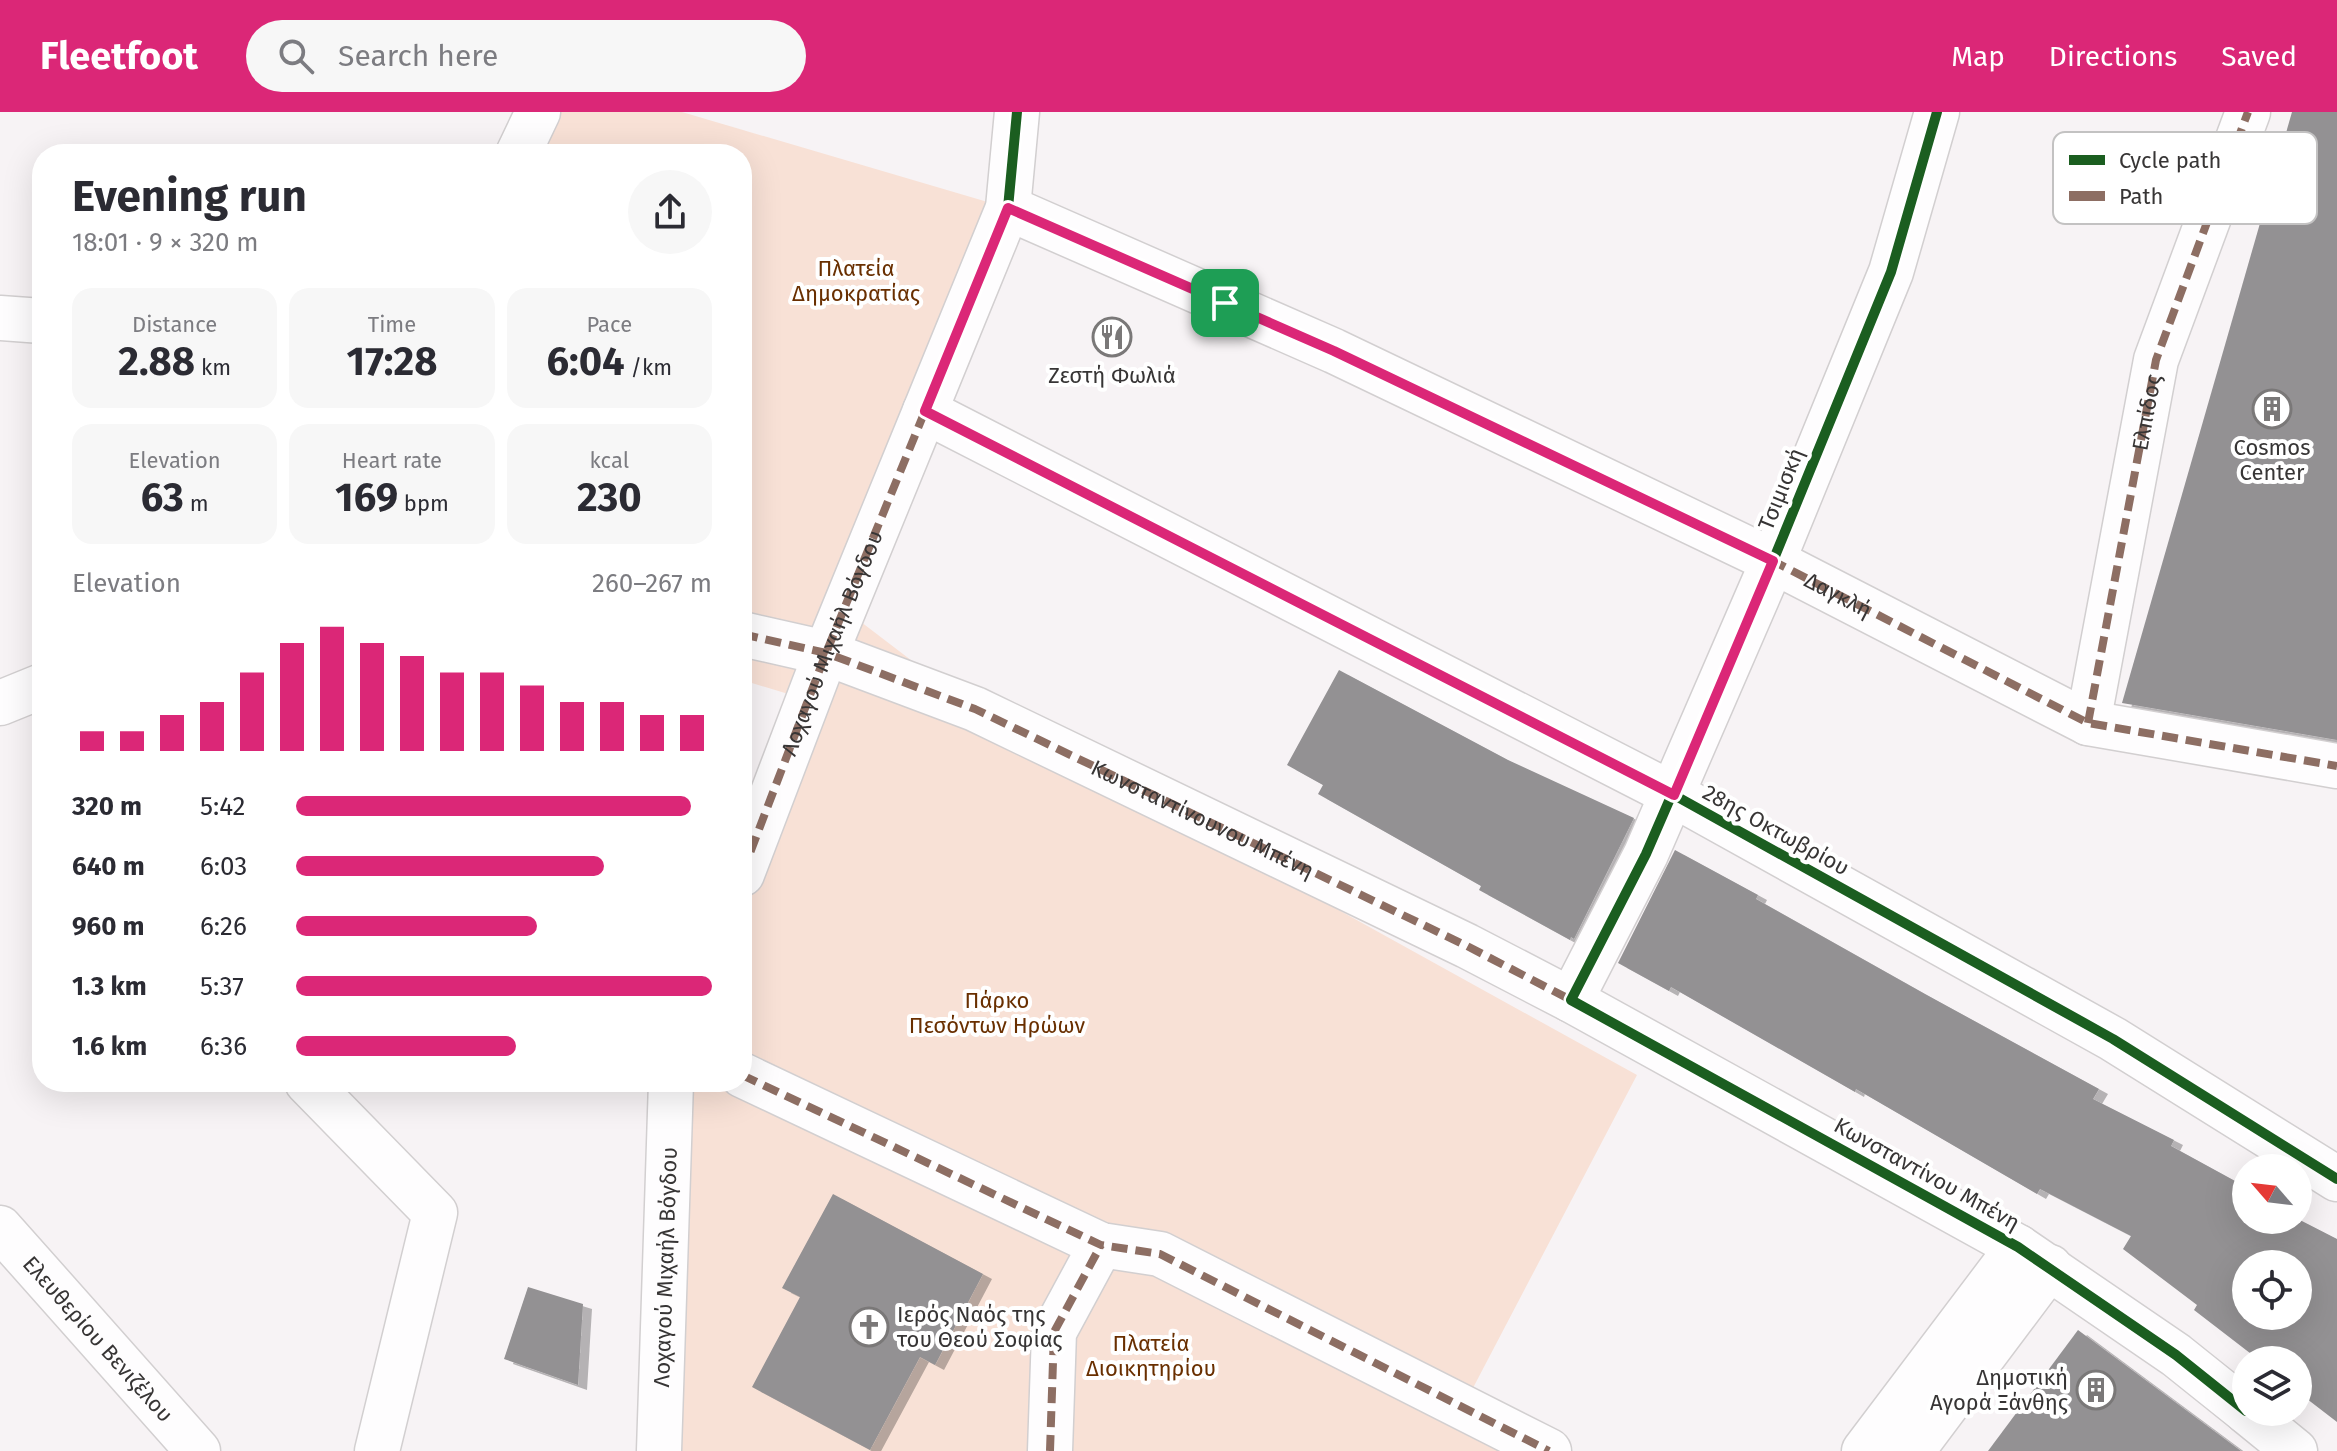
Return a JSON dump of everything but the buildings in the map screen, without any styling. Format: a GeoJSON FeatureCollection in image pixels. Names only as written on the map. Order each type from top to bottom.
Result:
{"type":"FeatureCollection","features":[{"type":"Feature","properties":{"kind":"street"},"geometry":{"type":"LineString","coordinates":[[523,144],[538,112]]}},
{"type":"Feature","properties":{"kind":"street","name":"Λοχαγού Μιχαήλ Βόγδου"},"geometry":{"type":"LineString","coordinates":[[752,848],[826,653],[1008,208],[1017,112]]}},
{"type":"Feature","properties":{"kind":"street","name":"Τσιμισκή"},"geometry":{"type":"LineString","coordinates":[[1571,1000],[1674,795],[1773,561],[1891,272],[1937,112]]}},
{"type":"Feature","properties":{"kind":"street","name":"Ελπίδος"},"geometry":{"type":"LineString","coordinates":[[2241,132],[2248,112]]}},
{"type":"Feature","properties":{"kind":"street","name":"Δαγκλή"},"geometry":{"type":"LineString","coordinates":[[1008,208],[1334,351],[1773,561],[2088,723],[2337,766]]}},
{"type":"Feature","properties":{"kind":"street","name":"Ελπίδος"},"geometry":{"type":"LineString","coordinates":[[2088,723],[2156,360],[2206,224]]}},
{"type":"Feature","properties":{"kind":"street"},"geometry":{"type":"LineString","coordinates":[[0,318],[32,320]]}},
{"type":"Feature","properties":{"kind":"street","name":"28ης Οκτωβρίου"},"geometry":{"type":"LineString","coordinates":[[925,411],[1674,795],[2113,1039],[2337,1179]]}},
{"type":"Feature","properties":{"kind":"street","name":"Κωνσταντίνουνου Μπένη"},"geometry":{"type":"LineString","coordinates":[[752,636],[826,653],[975,709],[1467,946],[1571,1000]]}},
{"type":"Feature","properties":{"kind":"street"},"geometry":{"type":"LineString","coordinates":[[0,703],[32,690]]}},
{"type":"Feature","properties":{"kind":"street","name":"Κωνσταντίνου Μπένη"},"geometry":{"type":"LineString","coordinates":[[1571,1000],[2034,1257],[2176,1355],[2232,1401]]}},
{"type":"Feature","properties":{"kind":"street"},"geometry":{"type":"LineString","coordinates":[[752,1080],[1101,1245],[1160,1254],[1549,1451]]}},
{"type":"Feature","properties":{"kind":"street"},"geometry":{"type":"LineString","coordinates":[[317,1092],[435,1213],[377,1451]]}},
{"type":"Feature","properties":{"kind":"street","name":"Λοχαγού Μιχαήλ Βόγδου"},"geometry":{"type":"LineString","coordinates":[[659,1451],[671,1092]]}},
{"type":"Feature","properties":{"kind":"street","name":"Ελευθερίου Βενιζέλου"},"geometry":{"type":"LineString","coordinates":[[0,1228],[198,1451]]}},
{"type":"Feature","properties":{"kind":"street"},"geometry":{"type":"LineString","coordinates":[[1050,1451],[1054,1332],[1101,1245]]}},
{"type":"Feature","properties":{"kind":"street"},"geometry":{"type":"LineString","coordinates":[[1864,1451],[2034,1257]]}},
{"type":"Feature","properties":{"kind":"street"},"geometry":{"type":"LineString","coordinates":[[1912,1451],[2034,1257]]}},
{"type":"Feature","properties":{"kind":"street","name":"Κωνσταντίνου Μπένη"},"geometry":{"type":"LineString","coordinates":[[2264,1426],[2295,1451]]}},
{"type":"Feature","properties":{"kind":"green space","name":"Πάρκο Πεσόντων Ηρώων"},"geometry":{"type":"Polygon","coordinates":[[[538,112],[682,112],[1008,208],[844,609],[975,709],[1637,1075],[1463,1407],[1546,1451],[659,1451],[676,1092],[752,1092],[752,848],[808,700],[752,683],[752,144],[521,144],[538,112]]]}},
{"type":"Feature","properties":{"kind":"marked path"},"geometry":{"type":"LineString","coordinates":[[2241,132],[2248,112]]}},
{"type":"Feature","properties":{"kind":"marked path"},"geometry":{"type":"LineString","coordinates":[[1008,208],[1334,351],[1773,561],[2088,723],[2337,766]]}},
{"type":"Feature","properties":{"kind":"marked path"},"geometry":{"type":"LineString","coordinates":[[2088,723],[2156,360],[2206,224]]}},
{"type":"Feature","properties":{"kind":"marked path"},"geometry":{"type":"LineString","coordinates":[[752,848],[826,653],[925,411]]}},
{"type":"Feature","properties":{"kind":"marked path"},"geometry":{"type":"LineString","coordinates":[[752,636],[826,653],[975,709],[1467,946],[1571,1000]]}},
{"type":"Feature","properties":{"kind":"marked path"},"geometry":{"type":"LineString","coordinates":[[752,1080],[1101,1245],[1160,1254],[1549,1451]]}},
{"type":"Feature","properties":{"kind":"marked path"},"geometry":{"type":"LineString","coordinates":[[1050,1451],[1054,1332],[1101,1245]]}},
{"type":"Feature","properties":{"kind":"cycle path"},"geometry":{"type":"LineString","coordinates":[[1017,112],[1008,208],[925,411],[1674,795],[2113,1039],[2337,1179]]}},
{"type":"Feature","properties":{"kind":"cycle path"},"geometry":{"type":"LineString","coordinates":[[1937,112],[1891,272],[1773,561],[1646,854],[1571,1000],[2018,1247],[2176,1355],[2232,1400]]}},
{"type":"Feature","properties":{"kind":"place","name":"Ζεστή Φωλιά"},"geometry":{"type":"Point","coordinates":[1112,337]}},
{"type":"Feature","properties":{"kind":"place","name":"Cosmos Center"},"geometry":{"type":"Point","coordinates":[2272,409]}},
{"type":"Feature","properties":{"kind":"place","name":"Ιερός Ναός της του Θεού Σοφίας"},"geometry":{"type":"Point","coordinates":[869,1327]}},
{"type":"Feature","properties":{"kind":"place","name":"Δημοτική Αγορά Ξάνθης"},"geometry":{"type":"Point","coordinates":[2096,1390]}},
{"type":"Feature","properties":{"kind":"route"},"geometry":{"type":"LineString","coordinates":[[1008,208],[1225,303],[1334,351],[1773,561],[1674,795],[925,411],[1008,208]]}},
{"type":"Feature","properties":{"kind":"park label","name":"Πλατεία Δημοκρατίας"},"geometry":{"type":"Point","coordinates":[856,280]}},
{"type":"Feature","properties":{"kind":"park label","name":"Πλατεία Διοικητηρίου"},"geometry":{"type":"Point","coordinates":[1151,1356]}}]}
